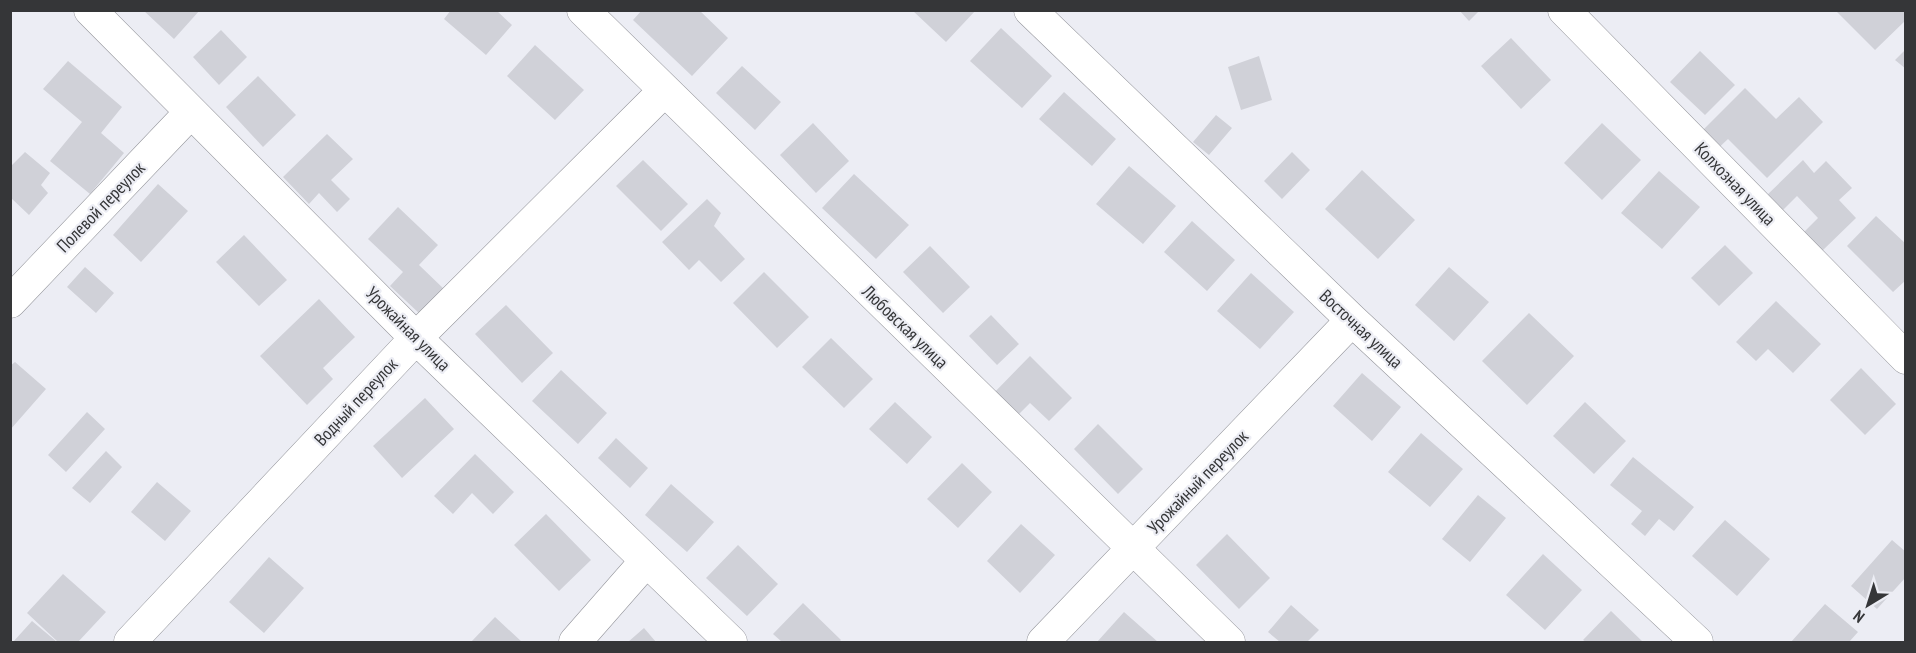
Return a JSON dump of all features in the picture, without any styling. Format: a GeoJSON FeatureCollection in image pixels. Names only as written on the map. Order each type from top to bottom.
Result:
{"type":"FeatureCollection","features":[{"type":"Feature","properties":{"kind":"street","name":"Урожайная улица"},"geometry":{"type":"LineString","coordinates":[[90,10],[416,338],[731,642]]}},
{"type":"Feature","properties":{"kind":"street","name":"Любовская улица"},"geometry":{"type":"LineString","coordinates":[[583,10],[1229,642]]}},
{"type":"Feature","properties":{"kind":"street","name":"Восточная улица"},"geometry":{"type":"LineString","coordinates":[[1030,10],[1352,320],[1697,642]]}},
{"type":"Feature","properties":{"kind":"street","name":"Колхозная улица"},"geometry":{"type":"LineString","coordinates":[[1564,10],[1905,358]]}},
{"type":"Feature","properties":{"kind":"street","name":"Водный переулок"},"geometry":{"type":"LineString","coordinates":[[130,642],[416,338],[664,91]]}},
{"type":"Feature","properties":{"kind":"street","name":"Полевой переулок"},"geometry":{"type":"LineString","coordinates":[[10,302],[191,112]]}},
{"type":"Feature","properties":{"kind":"street","name":"Урожайный переулок"},"geometry":{"type":"LineString","coordinates":[[1042,642],[1352,320]]}},
{"type":"Feature","properties":{"kind":"street"},"geometry":{"type":"LineString","coordinates":[[575,642],[646,561]]}},
{"type":"Feature","properties":{"kind":"building"},"geometry":{"type":"Polygon","coordinates":[[[143,10],[200,10],[174,39],[143,10]]]}},
{"type":"Feature","properties":{"kind":"building"},"geometry":{"type":"Polygon","coordinates":[[[451,10],[496,10],[512,25],[486,55],[444,19],[451,10]]]}},
{"type":"Feature","properties":{"kind":"building"},"geometry":{"type":"Polygon","coordinates":[[[642,10],[699,10],[728,38],[692,76],[633,20],[642,10]]]}},
{"type":"Feature","properties":{"kind":"building"},"geometry":{"type":"Polygon","coordinates":[[[912,10],[976,10],[946,42],[912,10]]]}},
{"type":"Feature","properties":{"kind":"building"},"geometry":{"type":"Polygon","coordinates":[[[1459,10],[1480,10],[1469,21],[1459,10]]]}},
{"type":"Feature","properties":{"kind":"building"},"geometry":{"type":"Polygon","coordinates":[[[1835,10],[1906,10],[1906,20],[1875,50],[1835,10]]]}},
{"type":"Feature","properties":{"kind":"building"},"geometry":{"type":"Polygon","coordinates":[[[1001,28],[1052,76],[1022,108],[970,61],[1001,28]]]}},
{"type":"Feature","properties":{"kind":"building"},"geometry":{"type":"Polygon","coordinates":[[[221,30],[247,57],[219,85],[193,57],[221,30]]]}},
{"type":"Feature","properties":{"kind":"building"},"geometry":{"type":"Polygon","coordinates":[[[1511,38],[1551,80],[1521,109],[1481,66],[1511,38]]]}},
{"type":"Feature","properties":{"kind":"building"},"geometry":{"type":"Polygon","coordinates":[[[535,45],[584,90],[555,120],[507,76],[535,45]]]}},
{"type":"Feature","properties":{"kind":"building"},"geometry":{"type":"Polygon","coordinates":[[[1906,49],[1906,69],[1895,60],[1906,49]]]}},
{"type":"Feature","properties":{"kind":"building"},"geometry":{"type":"Polygon","coordinates":[[[1700,51],[1735,85],[1705,115],[1670,82],[1700,51]]]}},
{"type":"Feature","properties":{"kind":"building"},"geometry":{"type":"Polygon","coordinates":[[[1259,56],[1272,100],[1241,110],[1228,67],[1259,56]]]}},
{"type":"Feature","properties":{"kind":"building"},"geometry":{"type":"Polygon","coordinates":[[[68,61],[122,107],[101,133],[124,153],[90,194],[50,161],[82,122],[43,89],[68,61]]]}},
{"type":"Feature","properties":{"kind":"building"},"geometry":{"type":"Polygon","coordinates":[[[742,66],[781,102],[755,130],[716,93],[742,66]]]}},
{"type":"Feature","properties":{"kind":"building"},"geometry":{"type":"Polygon","coordinates":[[[258,76],[296,115],[263,147],[226,107],[258,76]]]}},
{"type":"Feature","properties":{"kind":"building"},"geometry":{"type":"Polygon","coordinates":[[[1745,88],[1776,119],[1799,97],[1823,122],[1767,178],[1728,139],[1712,154],[1696,137],[1745,88]]]}},
{"type":"Feature","properties":{"kind":"building"},"geometry":{"type":"Polygon","coordinates":[[[1064,92],[1116,139],[1092,166],[1039,119],[1064,92]]]}},
{"type":"Feature","properties":{"kind":"building"},"geometry":{"type":"Polygon","coordinates":[[[1216,115],[1232,128],[1209,155],[1193,142],[1216,115]]]}},
{"type":"Feature","properties":{"kind":"building"},"geometry":{"type":"Polygon","coordinates":[[[813,123],[849,161],[816,193],[780,155],[813,123]]]}},
{"type":"Feature","properties":{"kind":"building"},"geometry":{"type":"Polygon","coordinates":[[[1602,123],[1641,160],[1602,200],[1564,163],[1602,123]]]}},
{"type":"Feature","properties":{"kind":"building"},"geometry":{"type":"Polygon","coordinates":[[[327,134],[353,159],[331,180],[350,199],[337,212],[319,193],[309,204],[283,177],[327,134]]]}},
{"type":"Feature","properties":{"kind":"building"},"geometry":{"type":"Polygon","coordinates":[[[25,152],[50,173],[41,185],[48,193],[29,215],[10,197],[10,167],[25,152]]]}},
{"type":"Feature","properties":{"kind":"building"},"geometry":{"type":"Polygon","coordinates":[[[1292,152],[1310,170],[1282,199],[1264,181],[1292,152]]]}},
{"type":"Feature","properties":{"kind":"building"},"geometry":{"type":"Polygon","coordinates":[[[643,160],[688,204],[661,231],[616,186],[643,160]]]}},
{"type":"Feature","properties":{"kind":"building"},"geometry":{"type":"Polygon","coordinates":[[[1803,160],[1814,173],[1826,161],[1852,188],[1839,200],[1856,218],[1821,252],[1803,233],[1818,218],[1797,196],[1780,213],[1765,197],[1803,160]]]}},
{"type":"Feature","properties":{"kind":"building"},"geometry":{"type":"Polygon","coordinates":[[[1129,166],[1176,206],[1143,244],[1096,204],[1129,166]]]}},
{"type":"Feature","properties":{"kind":"building"},"geometry":{"type":"Polygon","coordinates":[[[1362,170],[1415,220],[1378,259],[1325,209],[1362,170]]]}},
{"type":"Feature","properties":{"kind":"building"},"geometry":{"type":"Polygon","coordinates":[[[1659,171],[1700,207],[1662,249],[1621,213],[1659,171]]]}},
{"type":"Feature","properties":{"kind":"building"},"geometry":{"type":"Polygon","coordinates":[[[854,174],[909,225],[876,259],[822,208],[854,174]]]}},
{"type":"Feature","properties":{"kind":"building"},"geometry":{"type":"Polygon","coordinates":[[[158,184],[188,211],[141,262],[113,235],[158,184]]]}},
{"type":"Feature","properties":{"kind":"building"},"geometry":{"type":"Polygon","coordinates":[[[707,199],[721,213],[714,226],[745,259],[721,282],[699,260],[689,270],[662,242],[707,199]]]}},
{"type":"Feature","properties":{"kind":"building"},"geometry":{"type":"Polygon","coordinates":[[[398,207],[438,245],[419,265],[445,290],[421,315],[390,286],[403,272],[368,239],[398,207]]]}},
{"type":"Feature","properties":{"kind":"building"},"geometry":{"type":"Polygon","coordinates":[[[1876,216],[1906,244],[1906,280],[1893,292],[1847,246],[1876,216]]]}},
{"type":"Feature","properties":{"kind":"building"},"geometry":{"type":"Polygon","coordinates":[[[1192,221],[1235,260],[1207,291],[1164,252],[1192,221]]]}},
{"type":"Feature","properties":{"kind":"building"},"geometry":{"type":"Polygon","coordinates":[[[244,235],[287,280],[259,306],[216,262],[244,235]]]}},
{"type":"Feature","properties":{"kind":"building"},"geometry":{"type":"Polygon","coordinates":[[[1725,245],[1753,273],[1719,306],[1691,278],[1725,245]]]}},
{"type":"Feature","properties":{"kind":"building"},"geometry":{"type":"Polygon","coordinates":[[[930,246],[970,287],[943,313],[903,272],[930,246]]]}},
{"type":"Feature","properties":{"kind":"building"},"geometry":{"type":"Polygon","coordinates":[[[85,267],[114,293],[96,313],[67,287],[85,267]]]}},
{"type":"Feature","properties":{"kind":"building"},"geometry":{"type":"Polygon","coordinates":[[[1449,267],[1489,302],[1454,341],[1415,305],[1449,267]]]}},
{"type":"Feature","properties":{"kind":"building"},"geometry":{"type":"Polygon","coordinates":[[[764,272],[809,317],[777,348],[733,303],[764,272]]]}},
{"type":"Feature","properties":{"kind":"building"},"geometry":{"type":"Polygon","coordinates":[[[1251,273],[1294,312],[1260,349],[1217,311],[1251,273]]]}},
{"type":"Feature","properties":{"kind":"building"},"geometry":{"type":"Polygon","coordinates":[[[319,299],[355,337],[323,368],[333,379],[307,405],[260,356],[319,299]]]}},
{"type":"Feature","properties":{"kind":"building"},"geometry":{"type":"Polygon","coordinates":[[[1776,301],[1821,344],[1793,373],[1768,349],[1756,361],[1736,342],[1776,301]]]}},
{"type":"Feature","properties":{"kind":"building"},"geometry":{"type":"Polygon","coordinates":[[[506,305],[553,353],[522,383],[475,334],[506,305]]]}},
{"type":"Feature","properties":{"kind":"building"},"geometry":{"type":"Polygon","coordinates":[[[1529,313],[1574,356],[1527,405],[1482,361],[1529,313]]]}},
{"type":"Feature","properties":{"kind":"building"},"geometry":{"type":"Polygon","coordinates":[[[991,315],[1019,344],[997,365],[969,336],[991,315]]]}},
{"type":"Feature","properties":{"kind":"building"},"geometry":{"type":"Polygon","coordinates":[[[831,338],[873,379],[844,408],[802,367],[831,338]]]}},
{"type":"Feature","properties":{"kind":"building"},"geometry":{"type":"Polygon","coordinates":[[[1030,356],[1072,398],[1049,421],[1030,403],[1012,421],[989,398],[1030,356]]]}},
{"type":"Feature","properties":{"kind":"building"},"geometry":{"type":"Polygon","coordinates":[[[15,362],[46,389],[10,430],[10,366],[15,362]]]}},
{"type":"Feature","properties":{"kind":"building"},"geometry":{"type":"Polygon","coordinates":[[[1861,368],[1896,404],[1865,435],[1830,400],[1861,368]]]}},
{"type":"Feature","properties":{"kind":"building"},"geometry":{"type":"Polygon","coordinates":[[[561,370],[607,413],[578,444],[532,401],[561,370]]]}},
{"type":"Feature","properties":{"kind":"building"},"geometry":{"type":"Polygon","coordinates":[[[1362,373],[1401,407],[1372,441],[1333,406],[1362,373]]]}},
{"type":"Feature","properties":{"kind":"building"},"geometry":{"type":"Polygon","coordinates":[[[425,398],[454,429],[402,478],[373,446],[425,398]]]}},
{"type":"Feature","properties":{"kind":"building"},"geometry":{"type":"Polygon","coordinates":[[[895,402],[932,437],[907,464],[869,429],[895,402]]]}},
{"type":"Feature","properties":{"kind":"building"},"geometry":{"type":"Polygon","coordinates":[[[1585,402],[1626,441],[1594,474],[1553,436],[1585,402]]]}},
{"type":"Feature","properties":{"kind":"building"},"geometry":{"type":"Polygon","coordinates":[[[87,412],[105,429],[66,472],[48,455],[87,412]]]}},
{"type":"Feature","properties":{"kind":"building"},"geometry":{"type":"Polygon","coordinates":[[[1098,424],[1143,469],[1118,494],[1074,449],[1098,424]]]}},
{"type":"Feature","properties":{"kind":"building"},"geometry":{"type":"Polygon","coordinates":[[[1421,433],[1463,469],[1430,507],[1388,472],[1421,433]]]}},
{"type":"Feature","properties":{"kind":"building"},"geometry":{"type":"Polygon","coordinates":[[[616,438],[648,468],[630,488],[598,458],[616,438]]]}},
{"type":"Feature","properties":{"kind":"building"},"geometry":{"type":"Polygon","coordinates":[[[106,451],[122,467],[90,503],[72,488],[106,451]]]}},
{"type":"Feature","properties":{"kind":"building"},"geometry":{"type":"Polygon","coordinates":[[[475,454],[514,492],[493,514],[472,493],[453,514],[434,496],[475,454]]]}},
{"type":"Feature","properties":{"kind":"building"},"geometry":{"type":"Polygon","coordinates":[[[1633,457],[1694,507],[1674,531],[1659,519],[1645,536],[1631,524],[1642,511],[1610,485],[1633,457]]]}},
{"type":"Feature","properties":{"kind":"building"},"geometry":{"type":"Polygon","coordinates":[[[962,463],[992,492],[958,528],[927,499],[962,463]]]}},
{"type":"Feature","properties":{"kind":"building"},"geometry":{"type":"Polygon","coordinates":[[[157,482],[191,511],[165,541],[131,512],[157,482]]]}},
{"type":"Feature","properties":{"kind":"building"},"geometry":{"type":"Polygon","coordinates":[[[671,484],[714,522],[687,552],[645,515],[671,484]]]}},
{"type":"Feature","properties":{"kind":"building"},"geometry":{"type":"Polygon","coordinates":[[[1478,495],[1506,518],[1470,562],[1442,539],[1478,495]]]}},
{"type":"Feature","properties":{"kind":"building"},"geometry":{"type":"Polygon","coordinates":[[[546,514],[591,560],[559,591],[514,545],[546,514]]]}},
{"type":"Feature","properties":{"kind":"building"},"geometry":{"type":"Polygon","coordinates":[[[1725,520],[1770,559],[1737,596],[1692,556],[1725,520]]]}},
{"type":"Feature","properties":{"kind":"building"},"geometry":{"type":"Polygon","coordinates":[[[1021,524],[1055,555],[1020,593],[987,561],[1021,524]]]}},
{"type":"Feature","properties":{"kind":"building"},"geometry":{"type":"Polygon","coordinates":[[[1227,534],[1270,578],[1239,609],[1196,565],[1227,534]]]}},
{"type":"Feature","properties":{"kind":"building"},"geometry":{"type":"Polygon","coordinates":[[[1892,540],[1906,552],[1906,577],[1877,609],[1851,586],[1892,540]]]}},
{"type":"Feature","properties":{"kind":"building"},"geometry":{"type":"Polygon","coordinates":[[[738,545],[778,584],[747,616],[706,578],[738,545]]]}},
{"type":"Feature","properties":{"kind":"building"},"geometry":{"type":"Polygon","coordinates":[[[1543,554],[1582,590],[1545,630],[1506,595],[1543,554]]]}},
{"type":"Feature","properties":{"kind":"building"},"geometry":{"type":"Polygon","coordinates":[[[269,557],[304,588],[264,633],[229,602],[269,557]]]}},
{"type":"Feature","properties":{"kind":"building"},"geometry":{"type":"Polygon","coordinates":[[[63,574],[106,612],[78,642],[58,642],[27,613],[63,574]]]}},
{"type":"Feature","properties":{"kind":"building"},"geometry":{"type":"Polygon","coordinates":[[[803,603],[841,640],[839,642],[782,642],[773,634],[803,603]]]}},
{"type":"Feature","properties":{"kind":"building"},"geometry":{"type":"Polygon","coordinates":[[[1825,604],[1858,632],[1849,642],[1791,642],[1825,604]]]}},
{"type":"Feature","properties":{"kind":"building"},"geometry":{"type":"Polygon","coordinates":[[[1291,605],[1319,630],[1307,642],[1280,642],[1268,632],[1291,605]]]}},
{"type":"Feature","properties":{"kind":"building"},"geometry":{"type":"Polygon","coordinates":[[[1611,611],[1643,642],[1586,642],[1583,640],[1611,611]]]}},
{"type":"Feature","properties":{"kind":"building"},"geometry":{"type":"Polygon","coordinates":[[[1124,612],[1158,642],[1097,642],[1124,612]]]}},
{"type":"Feature","properties":{"kind":"building"},"geometry":{"type":"Polygon","coordinates":[[[495,617],[522,642],[471,642],[495,617]]]}},
{"type":"Feature","properties":{"kind":"building"},"geometry":{"type":"Polygon","coordinates":[[[32,621],[57,642],[13,642],[32,621]]]}},
{"type":"Feature","properties":{"kind":"building"},"geometry":{"type":"Polygon","coordinates":[[[644,628],[656,642],[628,642],[644,628]]]}}]}
